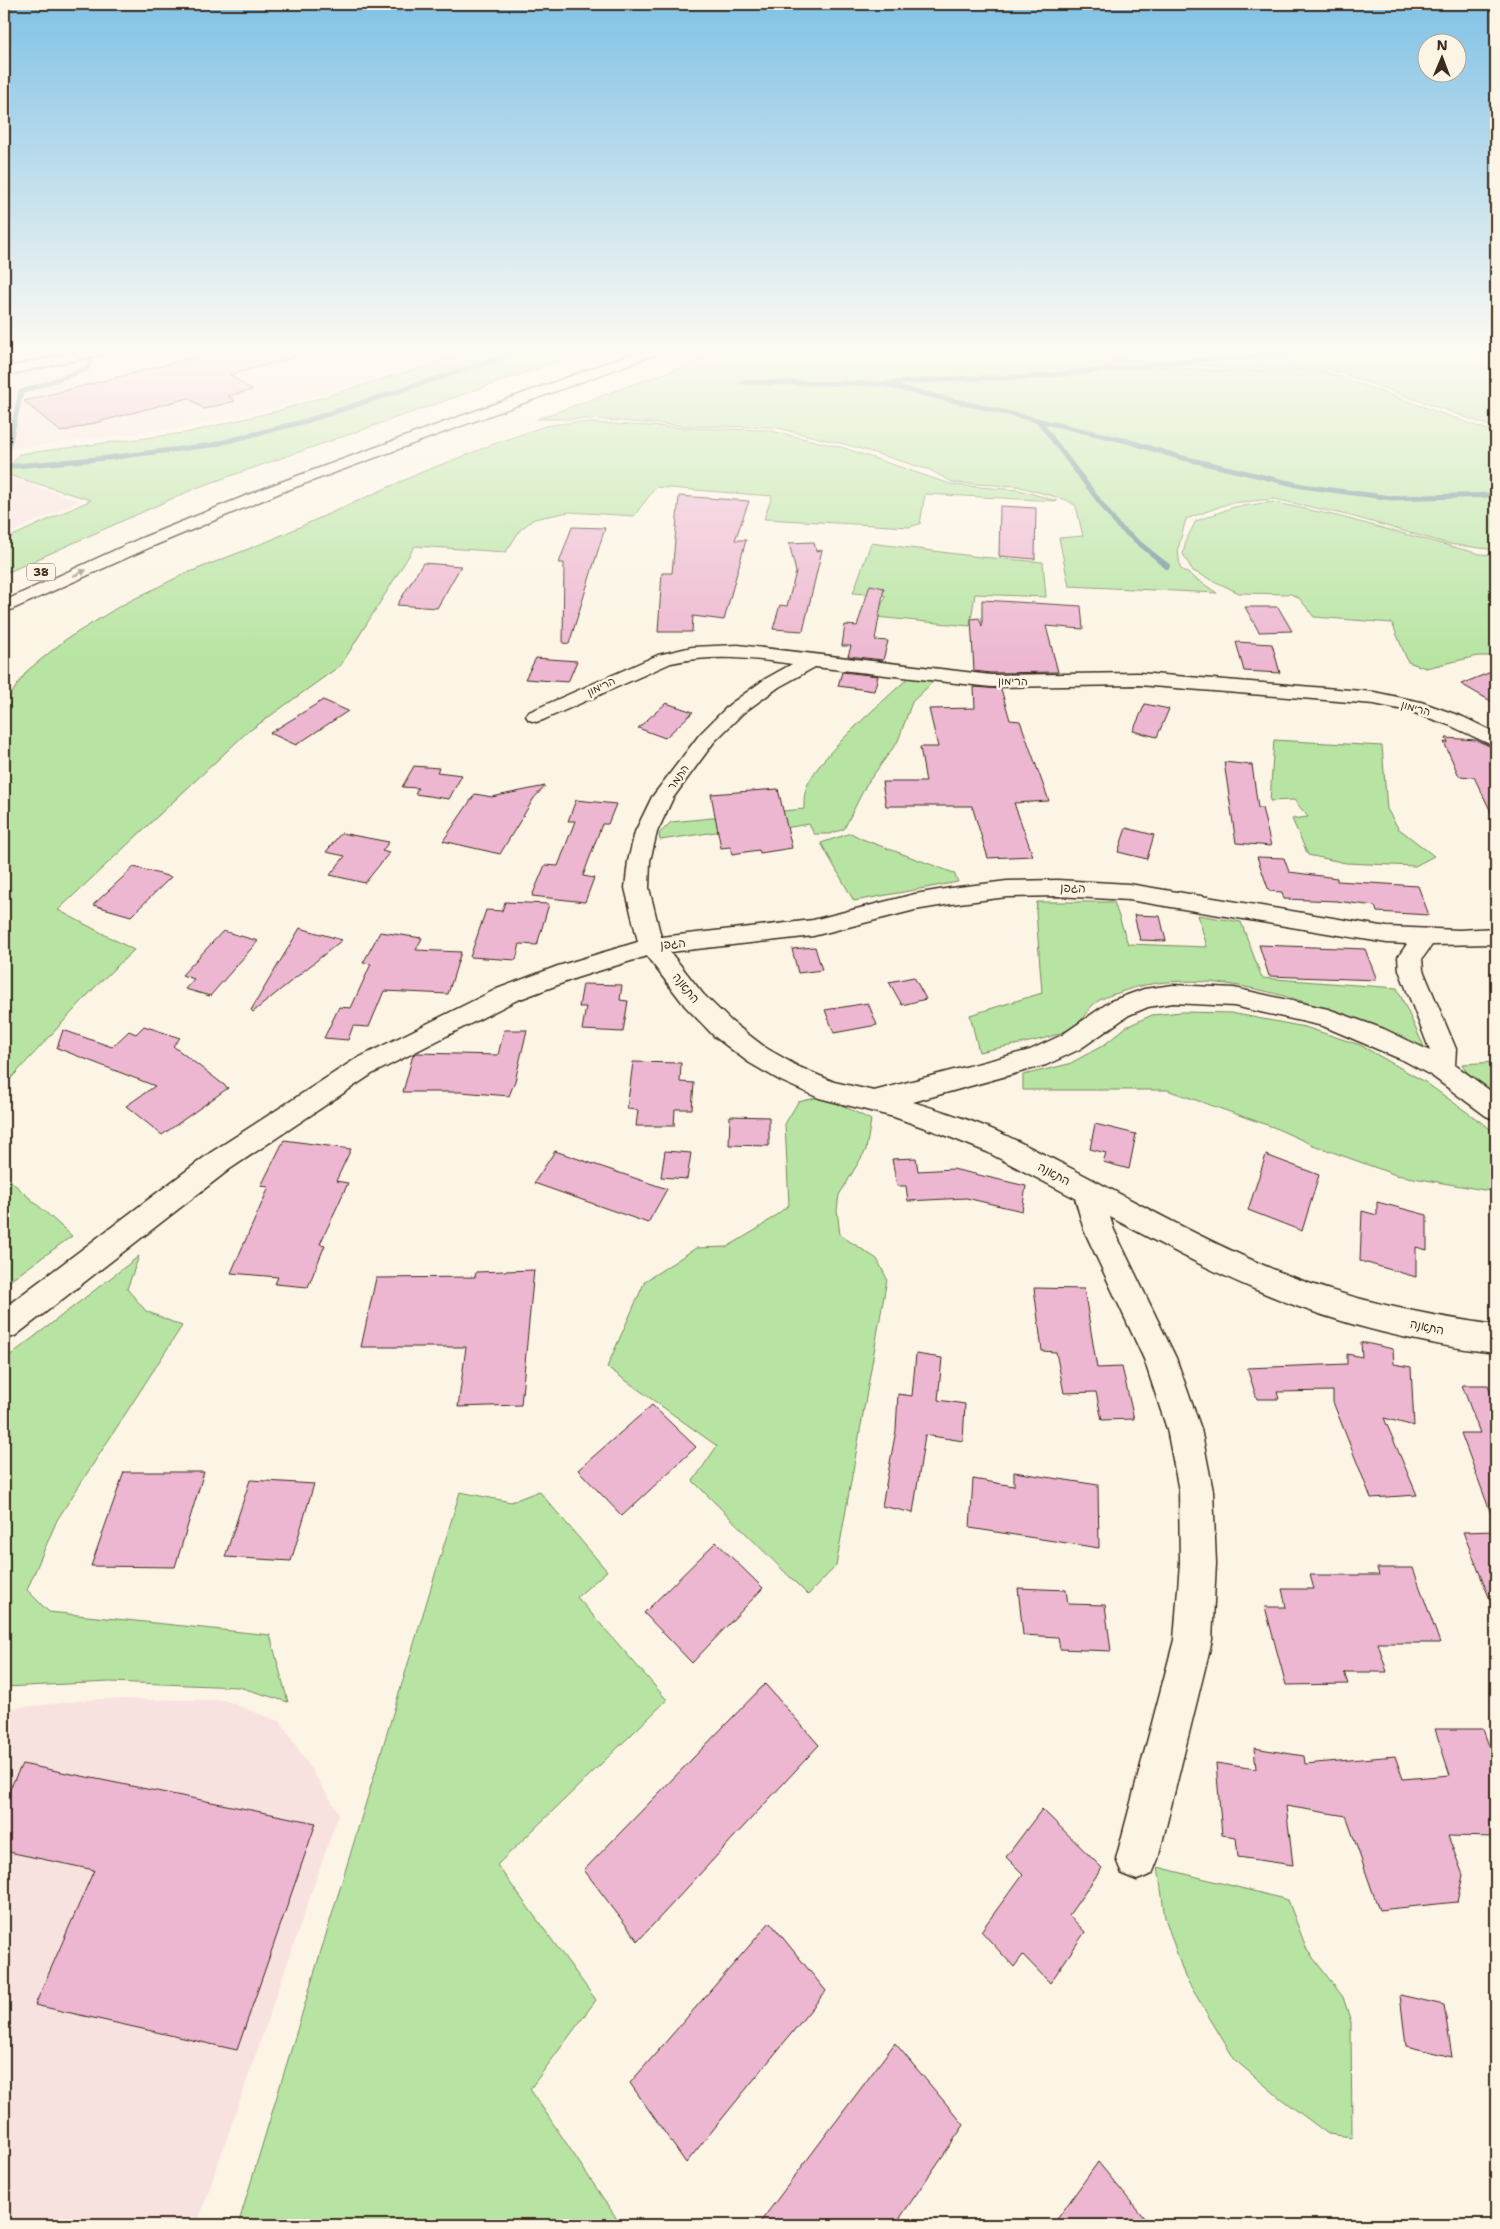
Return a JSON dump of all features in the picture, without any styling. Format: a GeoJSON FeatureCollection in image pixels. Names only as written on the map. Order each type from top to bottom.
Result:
{"type":"FeatureCollection","features":[{"type":"Feature","properties":{"kind":"main road","name":"38"},"geometry":{"type":"LineString","coordinates":[[4,608],[145,543],[276,489],[371,454]]}},
{"type":"Feature","properties":{"kind":"main road","name":"הרימון"},"geometry":{"type":"LineString","coordinates":[[536,716],[635,670],[665,659],[692,653],[738,651],[991,681],[1139,680],[1374,698],[1414,706],[1456,721],[1496,741]]}},
{"type":"Feature","properties":{"kind":"main road","name":"התמר"},"geometry":{"type":"LineString","coordinates":[[651,946],[637,888],[638,861],[646,832],[664,797],[707,738],[736,709],[772,683],[812,661]]}},
{"type":"Feature","properties":{"kind":"main road","name":"הגפן"},"geometry":{"type":"LineString","coordinates":[[4,1326],[220,1162],[363,1067],[506,995],[567,972],[651,946],[813,928],[915,902],[951,896],[1007,889],[1057,888],[1129,892],[1358,931],[1423,938],[1496,936]]}},
{"type":"Feature","properties":{"kind":"main road"},"geometry":{"type":"LineString","coordinates":[[1423,938],[1421,944],[1410,957],[1411,970],[1443,1050],[1441,1069]]}},
{"type":"Feature","properties":{"kind":"main road","name":"התאנה"},"geometry":{"type":"LineString","coordinates":[[651,946],[706,1012],[723,1029],[756,1055],[790,1074],[828,1091],[874,1102],[952,1126],[997,1144],[1207,1254],[1282,1286],[1366,1314],[1462,1335],[1496,1339]]}},
{"type":"Feature","properties":{"kind":"main road"},"geometry":{"type":"LineString","coordinates":[[874,1102],[1037,1058],[1071,1042],[1120,1008],[1144,998],[1173,994],[1234,998],[1328,1018],[1375,1036],[1441,1069],[1496,1108]]}},
{"type":"Feature","properties":{"kind":"main road"},"geometry":{"type":"LineString","coordinates":[[1087,1191],[1099,1230],[1160,1358],[1184,1429],[1196,1491],[1198,1563],[1193,1640],[1137,1858]]}},
{"type":"Feature","properties":{"kind":"shaded area"},"geometry":{"type":"Polygon","coordinates":[[[4,476],[6,476],[80,501],[4,536],[4,476]]]}},
{"type":"Feature","properties":{"kind":"shaded area"},"geometry":{"type":"Polygon","coordinates":[[[97,1699],[224,1700],[281,1722],[339,1813],[197,2225],[4,2225],[4,1709],[97,1699]]]}},
{"type":"Feature","properties":{"kind":"green space"},"geometry":{"type":"Polygon","coordinates":[[[19,454],[293,454],[196,488],[4,574],[4,540],[91,500],[5,474],[19,454]]]}},
{"type":"Feature","properties":{"kind":"green space"},"geometry":{"type":"Polygon","coordinates":[[[468,454],[862,454],[953,485],[1019,490],[1057,501],[925,494],[920,524],[909,527],[764,519],[772,496],[656,487],[634,516],[569,512],[534,519],[520,530],[506,552],[415,546],[341,665],[245,734],[58,910],[134,950],[97,985],[4,1086],[4,704],[27,671],[65,640],[120,606],[182,575],[266,542],[420,473],[468,454]]]}},
{"type":"Feature","properties":{"kind":"green space"},"geometry":{"type":"Polygon","coordinates":[[[878,454],[1496,454],[1496,550],[1449,544],[1351,516],[1275,499],[1230,503],[1186,519],[1178,549],[1180,568],[1217,593],[1069,586],[1059,538],[1083,536],[1076,506],[1067,500],[1017,486],[954,483],[930,470],[878,454]]]}},
{"type":"Feature","properties":{"kind":"green space"},"geometry":{"type":"Polygon","coordinates":[[[1273,502],[1337,516],[1480,554],[1496,555],[1496,656],[1478,656],[1426,668],[1408,662],[1392,623],[1314,617],[1300,599],[1291,594],[1239,593],[1193,571],[1183,554],[1186,540],[1196,521],[1234,507],[1273,502]]]}},
{"type":"Feature","properties":{"kind":"green space"},"geometry":{"type":"Polygon","coordinates":[[[871,543],[980,557],[1043,562],[1046,597],[975,594],[970,626],[875,617],[886,596],[853,593],[871,543]]]}},
{"type":"Feature","properties":{"kind":"green space"},"geometry":{"type":"Polygon","coordinates":[[[909,677],[934,681],[912,702],[898,741],[866,785],[844,829],[830,834],[814,834],[809,824],[760,832],[758,826],[660,840],[659,834],[671,822],[804,809],[807,786],[825,759],[853,729],[909,677]]]}},
{"type":"Feature","properties":{"kind":"green space"},"geometry":{"type":"Polygon","coordinates":[[[1274,740],[1382,746],[1387,809],[1398,828],[1434,856],[1415,866],[1346,863],[1308,855],[1292,819],[1308,817],[1294,800],[1270,801],[1274,740]]]}},
{"type":"Feature","properties":{"kind":"green space"},"geometry":{"type":"Polygon","coordinates":[[[851,833],[862,839],[954,873],[958,882],[854,901],[821,843],[851,833]]]}},
{"type":"Feature","properties":{"kind":"green space"},"geometry":{"type":"Polygon","coordinates":[[[1037,902],[1114,902],[1128,944],[1207,947],[1198,915],[1241,922],[1262,978],[1397,988],[1426,1051],[1355,1020],[1316,1006],[1275,994],[1233,985],[1193,981],[1154,984],[1112,995],[1094,1004],[1079,1022],[1068,1030],[1030,1042],[979,1052],[970,1015],[1042,993],[1036,912],[1037,902]]]}},
{"type":"Feature","properties":{"kind":"green space"},"geometry":{"type":"Polygon","coordinates":[[[1182,1012],[1231,1013],[1305,1027],[1360,1045],[1425,1082],[1496,1133],[1496,1192],[1396,1175],[1313,1145],[1273,1127],[1167,1090],[1023,1090],[1023,1075],[1069,1064],[1104,1045],[1126,1027],[1152,1015],[1182,1012]]]}},
{"type":"Feature","properties":{"kind":"green space"},"geometry":{"type":"Polygon","coordinates":[[[1496,1062],[1496,1099],[1470,1078],[1462,1064],[1496,1062]]]}},
{"type":"Feature","properties":{"kind":"green space"},"geometry":{"type":"Polygon","coordinates":[[[824,1096],[871,1120],[866,1150],[839,1195],[837,1210],[840,1235],[877,1259],[887,1279],[836,1566],[808,1595],[693,1481],[717,1446],[607,1367],[645,1281],[696,1248],[727,1247],[759,1228],[789,1205],[785,1124],[798,1102],[824,1096]]]}},
{"type":"Feature","properties":{"kind":"green space"},"geometry":{"type":"Polygon","coordinates":[[[4,1175],[72,1236],[4,1285],[4,1175]]]}},
{"type":"Feature","properties":{"kind":"green space"},"geometry":{"type":"Polygon","coordinates":[[[139,1256],[127,1289],[146,1311],[182,1326],[57,1520],[27,1590],[49,1612],[270,1635],[288,1702],[239,1687],[110,1682],[4,1687],[4,1360],[139,1256]]]}},
{"type":"Feature","properties":{"kind":"green space"},"geometry":{"type":"Polygon","coordinates":[[[539,1491],[607,1571],[577,1597],[667,1700],[497,1865],[596,2000],[530,2089],[621,2225],[238,2225],[460,1492],[511,1502],[539,1491]]]}},
{"type":"Feature","properties":{"kind":"green space"},"geometry":{"type":"Polygon","coordinates":[[[1158,1867],[1288,1900],[1307,1950],[1343,1997],[1351,2022],[1352,2137],[1328,2134],[1280,2098],[1235,2060],[1185,1977],[1165,1918],[1158,1867]]]}},
{"type":"Feature","properties":{"kind":"building"},"geometry":{"type":"Polygon","coordinates":[[[679,496],[749,501],[735,540],[746,540],[724,620],[693,616],[692,632],[658,632],[662,573],[672,573],[679,496]]]}},
{"type":"Feature","properties":{"kind":"building"},"geometry":{"type":"Polygon","coordinates":[[[1000,506],[1036,508],[1035,559],[999,556],[1000,506]]]}},
{"type":"Feature","properties":{"kind":"building"},"geometry":{"type":"Polygon","coordinates":[[[572,527],[605,528],[569,644],[563,643],[564,563],[559,563],[572,527]]]}},
{"type":"Feature","properties":{"kind":"building"},"geometry":{"type":"Polygon","coordinates":[[[814,542],[816,551],[822,550],[803,631],[773,629],[780,605],[787,606],[796,572],[789,543],[814,542]]]}},
{"type":"Feature","properties":{"kind":"building"},"geometry":{"type":"Polygon","coordinates":[[[423,563],[461,566],[437,608],[397,605],[423,563]]]}},
{"type":"Feature","properties":{"kind":"building"},"geometry":{"type":"Polygon","coordinates":[[[870,585],[884,588],[875,640],[888,641],[883,660],[848,656],[851,646],[842,646],[845,625],[857,626],[870,585]]]}},
{"type":"Feature","properties":{"kind":"building"},"geometry":{"type":"Polygon","coordinates":[[[982,600],[1081,606],[1083,629],[1046,626],[1058,672],[991,673],[974,671],[971,619],[979,618],[982,626],[982,600]]]}},
{"type":"Feature","properties":{"kind":"building"},"geometry":{"type":"Polygon","coordinates":[[[1245,607],[1278,607],[1292,631],[1259,632],[1245,607]]]}},
{"type":"Feature","properties":{"kind":"building"},"geometry":{"type":"Polygon","coordinates":[[[1236,642],[1272,644],[1280,673],[1244,671],[1236,642]]]}},
{"type":"Feature","properties":{"kind":"building"},"geometry":{"type":"Polygon","coordinates":[[[536,658],[577,661],[568,682],[525,679],[536,658]]]}},
{"type":"Feature","properties":{"kind":"building"},"geometry":{"type":"Polygon","coordinates":[[[1496,670],[1496,704],[1461,684],[1496,670]]]}},
{"type":"Feature","properties":{"kind":"building"},"geometry":{"type":"Polygon","coordinates":[[[842,672],[878,676],[874,691],[838,686],[842,672]]]}},
{"type":"Feature","properties":{"kind":"building"},"geometry":{"type":"Polygon","coordinates":[[[974,687],[1001,689],[1010,720],[1020,721],[1049,801],[1014,803],[1033,856],[988,858],[972,806],[886,806],[882,782],[926,782],[920,747],[938,747],[929,709],[975,708],[974,687]]]}},
{"type":"Feature","properties":{"kind":"building"},"geometry":{"type":"Polygon","coordinates":[[[323,700],[348,711],[296,745],[270,733],[323,700]]]}},
{"type":"Feature","properties":{"kind":"building"},"geometry":{"type":"Polygon","coordinates":[[[666,703],[693,712],[665,738],[638,728],[666,703]]]}},
{"type":"Feature","properties":{"kind":"building"},"geometry":{"type":"Polygon","coordinates":[[[1145,704],[1169,709],[1157,737],[1133,731],[1145,704]]]}},
{"type":"Feature","properties":{"kind":"building"},"geometry":{"type":"Polygon","coordinates":[[[1446,738],[1476,740],[1496,749],[1496,822],[1474,777],[1459,776],[1444,742],[1448,743],[1446,738]]]}},
{"type":"Feature","properties":{"kind":"building"},"geometry":{"type":"Polygon","coordinates":[[[1224,762],[1252,765],[1258,808],[1262,808],[1271,846],[1236,843],[1224,762]]]}},
{"type":"Feature","properties":{"kind":"building"},"geometry":{"type":"Polygon","coordinates":[[[414,766],[439,768],[437,772],[462,775],[449,799],[415,794],[418,788],[402,787],[414,766]]]}},
{"type":"Feature","properties":{"kind":"building"},"geometry":{"type":"Polygon","coordinates":[[[545,786],[534,798],[500,854],[443,841],[475,794],[492,797],[545,786]]]}},
{"type":"Feature","properties":{"kind":"building"},"geometry":{"type":"Polygon","coordinates":[[[778,789],[792,848],[760,853],[759,850],[732,854],[730,847],[721,848],[711,794],[778,789]]]}},
{"type":"Feature","properties":{"kind":"building"},"geometry":{"type":"Polygon","coordinates":[[[576,800],[616,804],[608,824],[602,824],[583,876],[594,878],[585,902],[532,896],[545,865],[558,866],[575,821],[568,821],[576,800]]]}},
{"type":"Feature","properties":{"kind":"building"},"geometry":{"type":"Polygon","coordinates":[[[1126,828],[1154,835],[1147,859],[1118,852],[1126,828]]]}},
{"type":"Feature","properties":{"kind":"building"},"geometry":{"type":"Polygon","coordinates":[[[341,833],[389,842],[382,851],[389,853],[365,883],[330,875],[345,856],[326,852],[341,833]]]}},
{"type":"Feature","properties":{"kind":"building"},"geometry":{"type":"Polygon","coordinates":[[[1257,857],[1284,858],[1289,872],[1337,878],[1337,881],[1418,886],[1429,915],[1377,912],[1375,906],[1336,901],[1284,899],[1282,892],[1269,891],[1257,857]]]}},
{"type":"Feature","properties":{"kind":"building"},"geometry":{"type":"Polygon","coordinates":[[[134,867],[171,877],[131,916],[93,905],[134,867]]]}},
{"type":"Feature","properties":{"kind":"building"},"geometry":{"type":"Polygon","coordinates":[[[505,902],[549,904],[537,945],[520,944],[516,960],[470,957],[486,910],[502,911],[505,902]]]}},
{"type":"Feature","properties":{"kind":"building"},"geometry":{"type":"Polygon","coordinates":[[[1134,915],[1160,916],[1166,941],[1140,940],[1134,915]]]}},
{"type":"Feature","properties":{"kind":"building"},"geometry":{"type":"Polygon","coordinates":[[[300,928],[342,940],[253,1012],[251,1010],[300,928]]]}},
{"type":"Feature","properties":{"kind":"building"},"geometry":{"type":"Polygon","coordinates":[[[223,931],[258,941],[210,996],[185,989],[194,979],[182,975],[223,931]]]}},
{"type":"Feature","properties":{"kind":"building"},"geometry":{"type":"Polygon","coordinates":[[[380,932],[422,938],[416,950],[461,952],[448,994],[384,991],[369,1027],[353,1026],[348,1040],[324,1038],[339,1007],[351,1008],[371,964],[363,963],[380,932]]]}},
{"type":"Feature","properties":{"kind":"building"},"geometry":{"type":"Polygon","coordinates":[[[1259,945],[1365,949],[1377,980],[1269,976],[1259,945]]]}},
{"type":"Feature","properties":{"kind":"building"},"geometry":{"type":"Polygon","coordinates":[[[815,947],[822,970],[798,973],[792,949],[815,947]]]}},
{"type":"Feature","properties":{"kind":"building"},"geometry":{"type":"Polygon","coordinates":[[[914,977],[926,999],[902,1005],[889,982],[914,977]]]}},
{"type":"Feature","properties":{"kind":"building"},"geometry":{"type":"Polygon","coordinates":[[[583,984],[622,985],[620,1000],[628,1001],[623,1032],[582,1030],[586,1007],[579,1007],[583,984]]]}},
{"type":"Feature","properties":{"kind":"building"},"geometry":{"type":"Polygon","coordinates":[[[868,1003],[877,1025],[834,1033],[825,1010],[868,1003]]]}},
{"type":"Feature","properties":{"kind":"building"},"geometry":{"type":"Polygon","coordinates":[[[144,1026],[180,1038],[173,1046],[228,1088],[162,1135],[126,1106],[155,1086],[57,1048],[63,1030],[112,1047],[129,1031],[136,1034],[144,1026]]]}},
{"type":"Feature","properties":{"kind":"building"},"geometry":{"type":"Polygon","coordinates":[[[504,1030],[527,1030],[515,1081],[509,1096],[461,1092],[403,1092],[413,1055],[417,1053],[498,1055],[504,1030]]]}},
{"type":"Feature","properties":{"kind":"building"},"geometry":{"type":"Polygon","coordinates":[[[633,1062],[681,1063],[680,1082],[694,1083],[692,1109],[675,1109],[674,1126],[636,1126],[638,1110],[627,1109],[633,1062]]]}},
{"type":"Feature","properties":{"kind":"building"},"geometry":{"type":"Polygon","coordinates":[[[730,1116],[769,1117],[769,1146],[729,1145],[730,1116]]]}},
{"type":"Feature","properties":{"kind":"building"},"geometry":{"type":"Polygon","coordinates":[[[1095,1124],[1136,1134],[1129,1169],[1103,1162],[1106,1153],[1090,1149],[1095,1124]]]}},
{"type":"Feature","properties":{"kind":"building"},"geometry":{"type":"Polygon","coordinates":[[[284,1140],[351,1149],[336,1181],[348,1183],[320,1244],[325,1245],[308,1287],[275,1284],[278,1277],[231,1273],[269,1187],[261,1186],[284,1140]]]}},
{"type":"Feature","properties":{"kind":"building"},"geometry":{"type":"Polygon","coordinates":[[[555,1151],[667,1189],[648,1223],[534,1183],[555,1151]]]}},
{"type":"Feature","properties":{"kind":"building"},"geometry":{"type":"Polygon","coordinates":[[[665,1151],[691,1153],[687,1179],[661,1177],[665,1151]]]}},
{"type":"Feature","properties":{"kind":"building"},"geometry":{"type":"Polygon","coordinates":[[[1266,1155],[1319,1175],[1302,1231],[1248,1210],[1266,1155]]]}},
{"type":"Feature","properties":{"kind":"building"},"geometry":{"type":"Polygon","coordinates":[[[916,1158],[918,1171],[953,1169],[1026,1186],[1022,1211],[966,1198],[908,1201],[906,1186],[897,1186],[892,1159],[916,1158]]]}},
{"type":"Feature","properties":{"kind":"building"},"geometry":{"type":"Polygon","coordinates":[[[1377,1202],[1427,1215],[1427,1250],[1416,1247],[1416,1277],[1360,1261],[1362,1211],[1377,1215],[1377,1202]]]}},
{"type":"Feature","properties":{"kind":"building"},"geometry":{"type":"Polygon","coordinates":[[[534,1270],[521,1405],[458,1407],[466,1347],[361,1347],[376,1278],[475,1277],[476,1272],[534,1270]]]}},
{"type":"Feature","properties":{"kind":"building"},"geometry":{"type":"Polygon","coordinates":[[[1034,1288],[1084,1289],[1097,1368],[1122,1367],[1134,1419],[1102,1420],[1096,1392],[1064,1393],[1056,1352],[1042,1351],[1034,1288]]]}},
{"type":"Feature","properties":{"kind":"building"},"geometry":{"type":"Polygon","coordinates":[[[1361,1342],[1393,1349],[1394,1364],[1411,1367],[1414,1426],[1384,1418],[1417,1495],[1371,1498],[1333,1402],[1333,1391],[1277,1392],[1279,1399],[1257,1399],[1247,1368],[1347,1364],[1347,1354],[1362,1357],[1361,1342]]]}},
{"type":"Feature","properties":{"kind":"building"},"geometry":{"type":"Polygon","coordinates":[[[916,1354],[942,1358],[938,1400],[965,1404],[963,1441],[925,1435],[913,1513],[882,1506],[896,1430],[898,1394],[912,1396],[916,1354]]]}},
{"type":"Feature","properties":{"kind":"building"},"geometry":{"type":"Polygon","coordinates":[[[1462,1385],[1488,1385],[1492,1395],[1496,1395],[1496,1522],[1494,1522],[1461,1433],[1480,1433],[1462,1385]]]}},
{"type":"Feature","properties":{"kind":"building"},"geometry":{"type":"Polygon","coordinates":[[[652,1405],[696,1447],[622,1516],[578,1470],[652,1405]]]}},
{"type":"Feature","properties":{"kind":"building"},"geometry":{"type":"Polygon","coordinates":[[[124,1472],[204,1472],[175,1567],[91,1566],[124,1472]]]}},
{"type":"Feature","properties":{"kind":"building"},"geometry":{"type":"Polygon","coordinates":[[[1014,1472],[1098,1485],[1099,1548],[970,1528],[973,1479],[1014,1486],[1014,1472]]]}},
{"type":"Feature","properties":{"kind":"building"},"geometry":{"type":"Polygon","coordinates":[[[250,1480],[314,1484],[291,1561],[225,1557],[250,1480]]]}},
{"type":"Feature","properties":{"kind":"building"},"geometry":{"type":"Polygon","coordinates":[[[1496,1531],[1496,1612],[1495,1612],[1463,1532],[1496,1531]]]}},
{"type":"Feature","properties":{"kind":"building"},"geometry":{"type":"Polygon","coordinates":[[[716,1542],[763,1588],[692,1663],[644,1613],[716,1542]]]}},
{"type":"Feature","properties":{"kind":"building"},"geometry":{"type":"Polygon","coordinates":[[[1377,1568],[1413,1568],[1440,1643],[1378,1643],[1387,1672],[1344,1672],[1348,1684],[1286,1685],[1265,1607],[1286,1607],[1282,1589],[1314,1589],[1310,1575],[1379,1575],[1377,1568]]]}},
{"type":"Feature","properties":{"kind":"building"},"geometry":{"type":"Polygon","coordinates":[[[1018,1588],[1066,1590],[1068,1604],[1105,1605],[1111,1651],[1060,1649],[1058,1637],[1023,1635],[1018,1588]]]}},
{"type":"Feature","properties":{"kind":"building"},"geometry":{"type":"Polygon","coordinates":[[[765,1684],[819,1745],[638,1941],[584,1870],[765,1684]]]}},
{"type":"Feature","properties":{"kind":"building"},"geometry":{"type":"Polygon","coordinates":[[[1435,1729],[1483,1729],[1496,1766],[1496,1837],[1448,1836],[1463,1875],[1457,1902],[1379,1910],[1346,1816],[1286,1806],[1293,1865],[1238,1857],[1236,1837],[1222,1835],[1216,1763],[1256,1769],[1254,1748],[1304,1756],[1305,1764],[1395,1756],[1403,1779],[1450,1775],[1435,1729]]]}},
{"type":"Feature","properties":{"kind":"building"},"geometry":{"type":"Polygon","coordinates":[[[22,1764],[316,1823],[237,2050],[35,2005],[94,1870],[4,1851],[4,1801],[22,1764]]]}},
{"type":"Feature","properties":{"kind":"building"},"geometry":{"type":"Polygon","coordinates":[[[1042,1809],[1102,1868],[1069,1915],[1085,1932],[1050,1983],[1023,1955],[1014,1967],[981,1931],[1023,1874],[1006,1857],[1042,1809]]]}},
{"type":"Feature","properties":{"kind":"building"},"geometry":{"type":"Polygon","coordinates":[[[770,1922],[826,1991],[686,2163],[630,2083],[770,1922]]]}},
{"type":"Feature","properties":{"kind":"building"},"geometry":{"type":"Polygon","coordinates":[[[1400,1995],[1444,2005],[1452,2057],[1406,2046],[1400,1995]]]}},
{"type":"Feature","properties":{"kind":"building"},"geometry":{"type":"Polygon","coordinates":[[[895,2043],[964,2125],[895,2225],[758,2225],[895,2043]]]}},
{"type":"Feature","properties":{"kind":"building"},"geometry":{"type":"Polygon","coordinates":[[[1098,2162],[1150,2225],[1053,2225],[1098,2162]]]}},
{"type":"Feature","properties":{"kind":"waterway"},"geometry":{"type":"LineString","coordinates":[[7,454],[4,467],[139,454]]}},
{"type":"Feature","properties":{"kind":"waterway"},"geometry":{"type":"LineString","coordinates":[[1064,454],[1118,526],[1161,561]]}},
{"type":"Feature","properties":{"kind":"waterway"},"geometry":{"type":"LineString","coordinates":[[1169,454],[1302,486],[1391,498],[1496,495]]}},
{"type":"Feature","properties":{"kind":"waterway"},"geometry":{"type":"LineString","coordinates":[[1159,560],[1167,566]]}}]}
